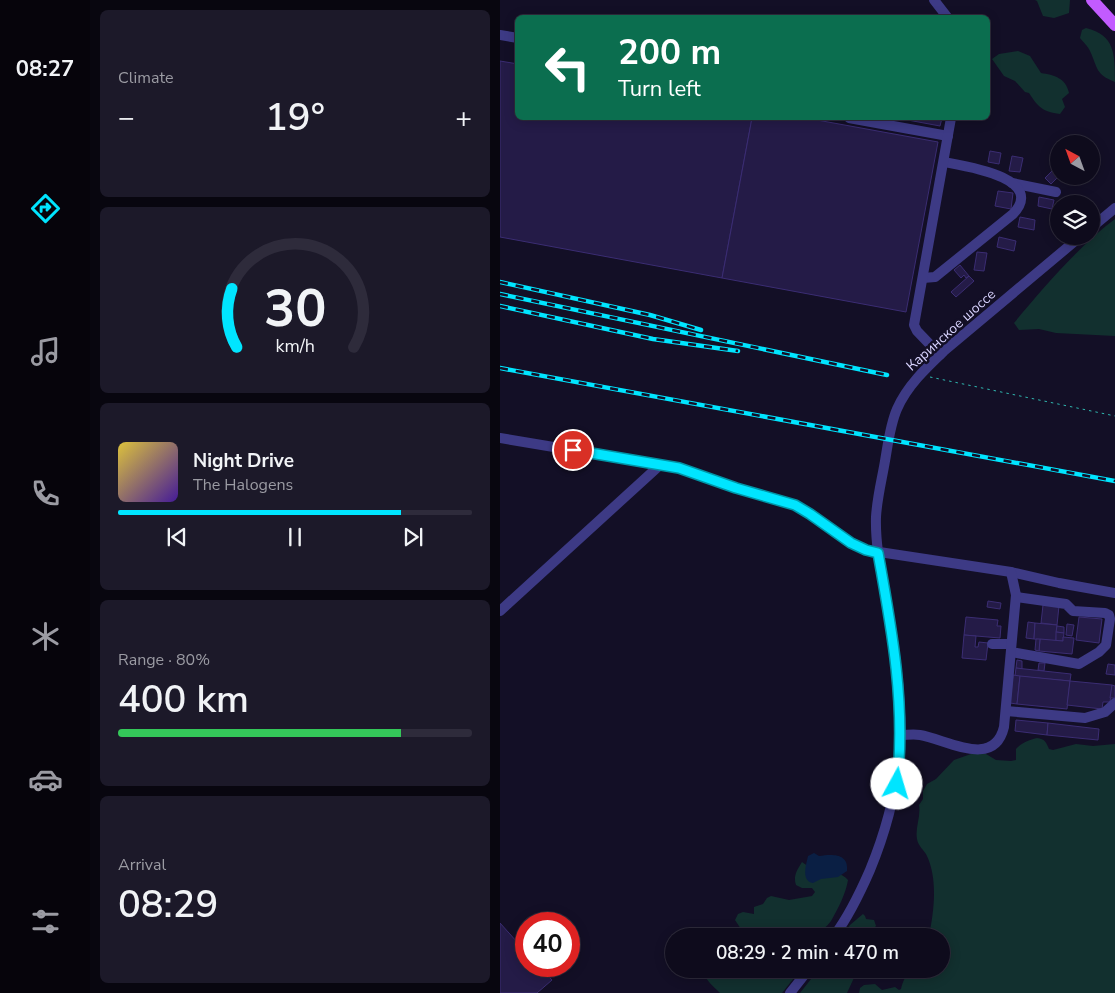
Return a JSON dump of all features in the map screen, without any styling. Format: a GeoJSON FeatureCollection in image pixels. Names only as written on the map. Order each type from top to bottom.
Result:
{"type":"FeatureCollection","features":[{"type":"Feature","properties":{"kind":"main road"},"geometry":{"type":"LineString","coordinates":[[1092,0],[1115,25]]}},
{"type":"Feature","properties":{"kind":"street"},"geometry":{"type":"LineString","coordinates":[[939,2],[946,15]]}},
{"type":"Feature","properties":{"kind":"street"},"geometry":{"type":"LineString","coordinates":[[500,35],[515,38]]}},
{"type":"Feature","properties":{"kind":"street"},"geometry":{"type":"LineString","coordinates":[[860,120],[948,136]]}},
{"type":"Feature","properties":{"kind":"street"},"geometry":{"type":"LineString","coordinates":[[940,355],[917,331],[914,325],[951,120]]}},
{"type":"Feature","properties":{"kind":"street"},"geometry":{"type":"LineString","coordinates":[[944,162],[978,168],[1012,183],[1056,192]]}},
{"type":"Feature","properties":{"kind":"street"},"geometry":{"type":"LineString","coordinates":[[923,278],[936,276],[1020,207],[1020,193],[1012,183]]}},
{"type":"Feature","properties":{"kind":"street"},"geometry":{"type":"LineString","coordinates":[[1100,220],[1115,208]]}},
{"type":"Feature","properties":{"kind":"street","name":"Каринское шоссе"},"geometry":{"type":"LineString","coordinates":[[840,928],[862,890],[881,843],[897,784],[901,735],[900,711],[892,634],[878,553],[876,516],[890,433],[897,409],[910,386],[940,355],[1070,245]]}},
{"type":"Feature","properties":{"kind":"street"},"geometry":{"type":"LineString","coordinates":[[500,438],[679,468],[736,488],[795,505],[851,543],[866,550],[1011,572],[1059,583],[1115,592]]}},
{"type":"Feature","properties":{"kind":"street"},"geometry":{"type":"LineString","coordinates":[[500,611],[660,465]]}},
{"type":"Feature","properties":{"kind":"street"},"geometry":{"type":"LineString","coordinates":[[901,735],[919,735],[975,750],[987,750],[1002,738],[1016,597],[1011,572]]}},
{"type":"Feature","properties":{"kind":"street"},"geometry":{"type":"LineString","coordinates":[[992,644],[1079,664],[1099,652],[1106,645],[1109,615],[1073,611],[1066,604],[1016,597]]}},
{"type":"Feature","properties":{"kind":"street"},"geometry":{"type":"LineString","coordinates":[[1006,711],[1085,718],[1105,712],[1115,703]]}},
{"type":"Feature","properties":{"kind":"street"},"geometry":{"type":"LineString","coordinates":[[790,993],[802,978]]}},
{"type":"Feature","properties":{"kind":"path"},"geometry":{"type":"LineString","coordinates":[[920,375],[1115,416]]}},
{"type":"Feature","properties":{"kind":"green space"},"geometry":{"type":"Polygon","coordinates":[[[1035,0],[1070,0],[1069,13],[1054,18],[1043,16],[1035,0]]]}},
{"type":"Feature","properties":{"kind":"green space"},"geometry":{"type":"Polygon","coordinates":[[[1086,28],[1103,35],[1108,41],[1115,63],[1115,82],[1100,73],[1089,49],[1080,38],[1082,30],[1086,28]]]}},
{"type":"Feature","properties":{"kind":"green space"},"geometry":{"type":"Polygon","coordinates":[[[1018,51],[1030,56],[1041,73],[1055,76],[1065,84],[1069,93],[1062,99],[1065,107],[1060,114],[1041,108],[1029,93],[1025,92],[1015,81],[1004,76],[992,59],[999,54],[1018,51]]]}},
{"type":"Feature","properties":{"kind":"green space"},"geometry":{"type":"Polygon","coordinates":[[[1115,219],[1115,336],[1056,333],[1039,329],[1019,330],[1014,323],[1084,245],[1100,245],[1100,232],[1115,219]]]}},
{"type":"Feature","properties":{"kind":"green space"},"geometry":{"type":"Polygon","coordinates":[[[1037,738],[1044,740],[1049,749],[1053,750],[1076,744],[1093,746],[1115,744],[1115,993],[859,993],[860,988],[864,985],[875,984],[882,990],[895,987],[899,990],[906,978],[950,978],[950,928],[930,928],[933,906],[933,875],[927,856],[917,839],[919,805],[923,799],[923,791],[927,784],[936,779],[954,760],[971,754],[986,754],[996,760],[1016,760],[1016,749],[1025,742],[1037,738]]]}},
{"type":"Feature","properties":{"kind":"green space"},"geometry":{"type":"Polygon","coordinates":[[[802,862],[813,868],[838,873],[848,880],[844,896],[831,921],[825,928],[740,928],[735,920],[738,914],[743,912],[754,914],[754,907],[763,904],[771,896],[789,900],[812,896],[815,892],[812,888],[802,888],[796,885],[795,876],[802,862]]]}},
{"type":"Feature","properties":{"kind":"green space"},"geometry":{"type":"Polygon","coordinates":[[[863,914],[866,919],[874,920],[876,926],[874,928],[848,928],[863,914]]]}},
{"type":"Feature","properties":{"kind":"green space"},"geometry":{"type":"Polygon","coordinates":[[[794,978],[782,993],[720,993],[707,979],[794,978]]]}},
{"type":"Feature","properties":{"kind":"green space"},"geometry":{"type":"Polygon","coordinates":[[[812,978],[854,978],[847,993],[800,993],[812,978]]]}},
{"type":"Feature","properties":{"kind":"water"},"geometry":{"type":"Polygon","coordinates":[[[814,853],[819,856],[839,856],[845,861],[847,871],[838,877],[821,879],[813,883],[809,882],[806,876],[808,856],[814,853]]]}},
{"type":"Feature","properties":{"kind":"building"},"geometry":{"type":"Polygon","coordinates":[[[500,61],[515,64],[515,120],[752,120],[722,278],[500,237],[500,61]]]}},
{"type":"Feature","properties":{"kind":"building"},"geometry":{"type":"Polygon","coordinates":[[[752,120],[817,120],[938,142],[906,312],[722,278],[752,120]]]}},
{"type":"Feature","properties":{"kind":"building"},"geometry":{"type":"Polygon","coordinates":[[[908,120],[942,120],[940,126],[908,120]]]}},
{"type":"Feature","properties":{"kind":"building"},"geometry":{"type":"Polygon","coordinates":[[[990,151],[1001,153],[999,164],[988,162],[990,151]]]}},
{"type":"Feature","properties":{"kind":"building"},"geometry":{"type":"Polygon","coordinates":[[[1012,156],[1023,158],[1020,172],[1009,171],[1012,156]]]}},
{"type":"Feature","properties":{"kind":"building"},"geometry":{"type":"Polygon","coordinates":[[[1050,173],[1050,183],[1045,178],[1050,173]]]}},
{"type":"Feature","properties":{"kind":"building"},"geometry":{"type":"Polygon","coordinates":[[[998,191],[1013,193],[1011,209],[995,206],[998,191]]]}},
{"type":"Feature","properties":{"kind":"building"},"geometry":{"type":"Polygon","coordinates":[[[1039,197],[1050,199],[1050,209],[1038,206],[1039,197]]]}},
{"type":"Feature","properties":{"kind":"building"},"geometry":{"type":"Polygon","coordinates":[[[1020,217],[1035,220],[1034,230],[1018,227],[1020,217]]]}},
{"type":"Feature","properties":{"kind":"building"},"geometry":{"type":"Polygon","coordinates":[[[999,237],[1016,241],[1014,251],[997,247],[999,237]]]}},
{"type":"Feature","properties":{"kind":"building"},"geometry":{"type":"Polygon","coordinates":[[[977,252],[987,253],[984,271],[974,270],[977,252]]]}},
{"type":"Feature","properties":{"kind":"building"},"geometry":{"type":"Polygon","coordinates":[[[960,265],[969,276],[966,278],[964,275],[961,278],[954,270],[960,265]]]}},
{"type":"Feature","properties":{"kind":"building"},"geometry":{"type":"Polygon","coordinates":[[[969,276],[974,281],[956,297],[951,292],[969,276]]]}},
{"type":"Feature","properties":{"kind":"building"},"geometry":{"type":"Polygon","coordinates":[[[988,601],[1001,603],[1000,609],[987,607],[988,601]]]}},
{"type":"Feature","properties":{"kind":"building"},"geometry":{"type":"Polygon","coordinates":[[[1043,605],[1059,606],[1057,625],[1041,623],[1043,605]]]}},
{"type":"Feature","properties":{"kind":"building"},"geometry":{"type":"Polygon","coordinates":[[[966,617],[998,620],[997,626],[1001,626],[1000,638],[964,635],[966,617]]]}},
{"type":"Feature","properties":{"kind":"building"},"geometry":{"type":"Polygon","coordinates":[[[1079,617],[1102,619],[1099,643],[1076,640],[1079,617]]]}},
{"type":"Feature","properties":{"kind":"building"},"geometry":{"type":"Polygon","coordinates":[[[1028,622],[1035,623],[1034,639],[1026,638],[1028,622]]]}},
{"type":"Feature","properties":{"kind":"building"},"geometry":{"type":"Polygon","coordinates":[[[1035,623],[1057,625],[1056,641],[1034,639],[1035,623]]]}},
{"type":"Feature","properties":{"kind":"building"},"geometry":{"type":"Polygon","coordinates":[[[1067,624],[1074,625],[1072,636],[1066,635],[1067,624]]]}},
{"type":"Feature","properties":{"kind":"building"},"geometry":{"type":"Polygon","coordinates":[[[1057,626],[1064,627],[1064,633],[1056,632],[1057,626]]]}},
{"type":"Feature","properties":{"kind":"building"},"geometry":{"type":"Polygon","coordinates":[[[1056,632],[1064,633],[1063,641],[1056,641],[1056,632]]]}},
{"type":"Feature","properties":{"kind":"building"},"geometry":{"type":"Polygon","coordinates":[[[964,635],[976,636],[975,647],[978,647],[979,642],[988,643],[986,660],[962,658],[964,635]]]}},
{"type":"Feature","properties":{"kind":"building"},"geometry":{"type":"Polygon","coordinates":[[[1063,637],[1074,638],[1072,654],[1039,651],[1040,639],[1063,641],[1063,637]]]}},
{"type":"Feature","properties":{"kind":"building"},"geometry":{"type":"Polygon","coordinates":[[[1036,639],[1040,639],[1039,651],[1035,650],[1036,639]]]}},
{"type":"Feature","properties":{"kind":"building"},"geometry":{"type":"Polygon","coordinates":[[[1017,660],[1022,661],[1022,669],[1016,668],[1017,660]]]}},
{"type":"Feature","properties":{"kind":"building"},"geometry":{"type":"Polygon","coordinates":[[[1039,663],[1045,663],[1044,671],[1038,670],[1039,663]]]}},
{"type":"Feature","properties":{"kind":"building"},"geometry":{"type":"Polygon","coordinates":[[[1108,664],[1115,665],[1115,675],[1106,674],[1108,664]]]}},
{"type":"Feature","properties":{"kind":"building"},"geometry":{"type":"Polygon","coordinates":[[[1016,668],[1071,674],[1070,681],[1015,676],[1016,668]]]}},
{"type":"Feature","properties":{"kind":"building"},"geometry":{"type":"Polygon","coordinates":[[[1013,675],[1020,676],[1017,704],[1010,703],[1013,675]]]}},
{"type":"Feature","properties":{"kind":"building"},"geometry":{"type":"Polygon","coordinates":[[[1020,676],[1070,681],[1067,709],[1017,704],[1020,676]]]}},
{"type":"Feature","properties":{"kind":"building"},"geometry":{"type":"Polygon","coordinates":[[[1070,681],[1112,685],[1110,702],[1103,702],[1102,709],[1067,705],[1070,681]]]}},
{"type":"Feature","properties":{"kind":"building"},"geometry":{"type":"Polygon","coordinates":[[[1112,685],[1115,686],[1115,698],[1110,698],[1112,685]]]}},
{"type":"Feature","properties":{"kind":"building"},"geometry":{"type":"Polygon","coordinates":[[[1016,720],[1048,723],[1047,735],[1015,731],[1016,720]]]}},
{"type":"Feature","properties":{"kind":"building"},"geometry":{"type":"Polygon","coordinates":[[[1048,723],[1099,729],[1098,740],[1047,735],[1048,723]]]}},
{"type":"Feature","properties":{"kind":"building"},"geometry":{"type":"Polygon","coordinates":[[[500,923],[515,940],[515,977],[549,977],[552,980],[537,993],[500,993],[500,923]]]}},
{"type":"Feature","properties":{"kind":"railway"},"geometry":{"type":"LineString","coordinates":[[500,282],[650,315],[701,330]]}},
{"type":"Feature","properties":{"kind":"railway"},"geometry":{"type":"LineString","coordinates":[[500,294],[887,375]]}},
{"type":"Feature","properties":{"kind":"railway"},"geometry":{"type":"LineString","coordinates":[[500,306],[653,339],[738,351]]}},
{"type":"Feature","properties":{"kind":"railway"},"geometry":{"type":"LineString","coordinates":[[500,368],[1115,481]]}},
{"type":"Feature","properties":{"kind":"route"},"geometry":{"type":"LineString","coordinates":[[573,450],[679,468],[736,488],[795,505],[851,543],[878,553],[897,672],[901,735],[897,784]]}}]}
